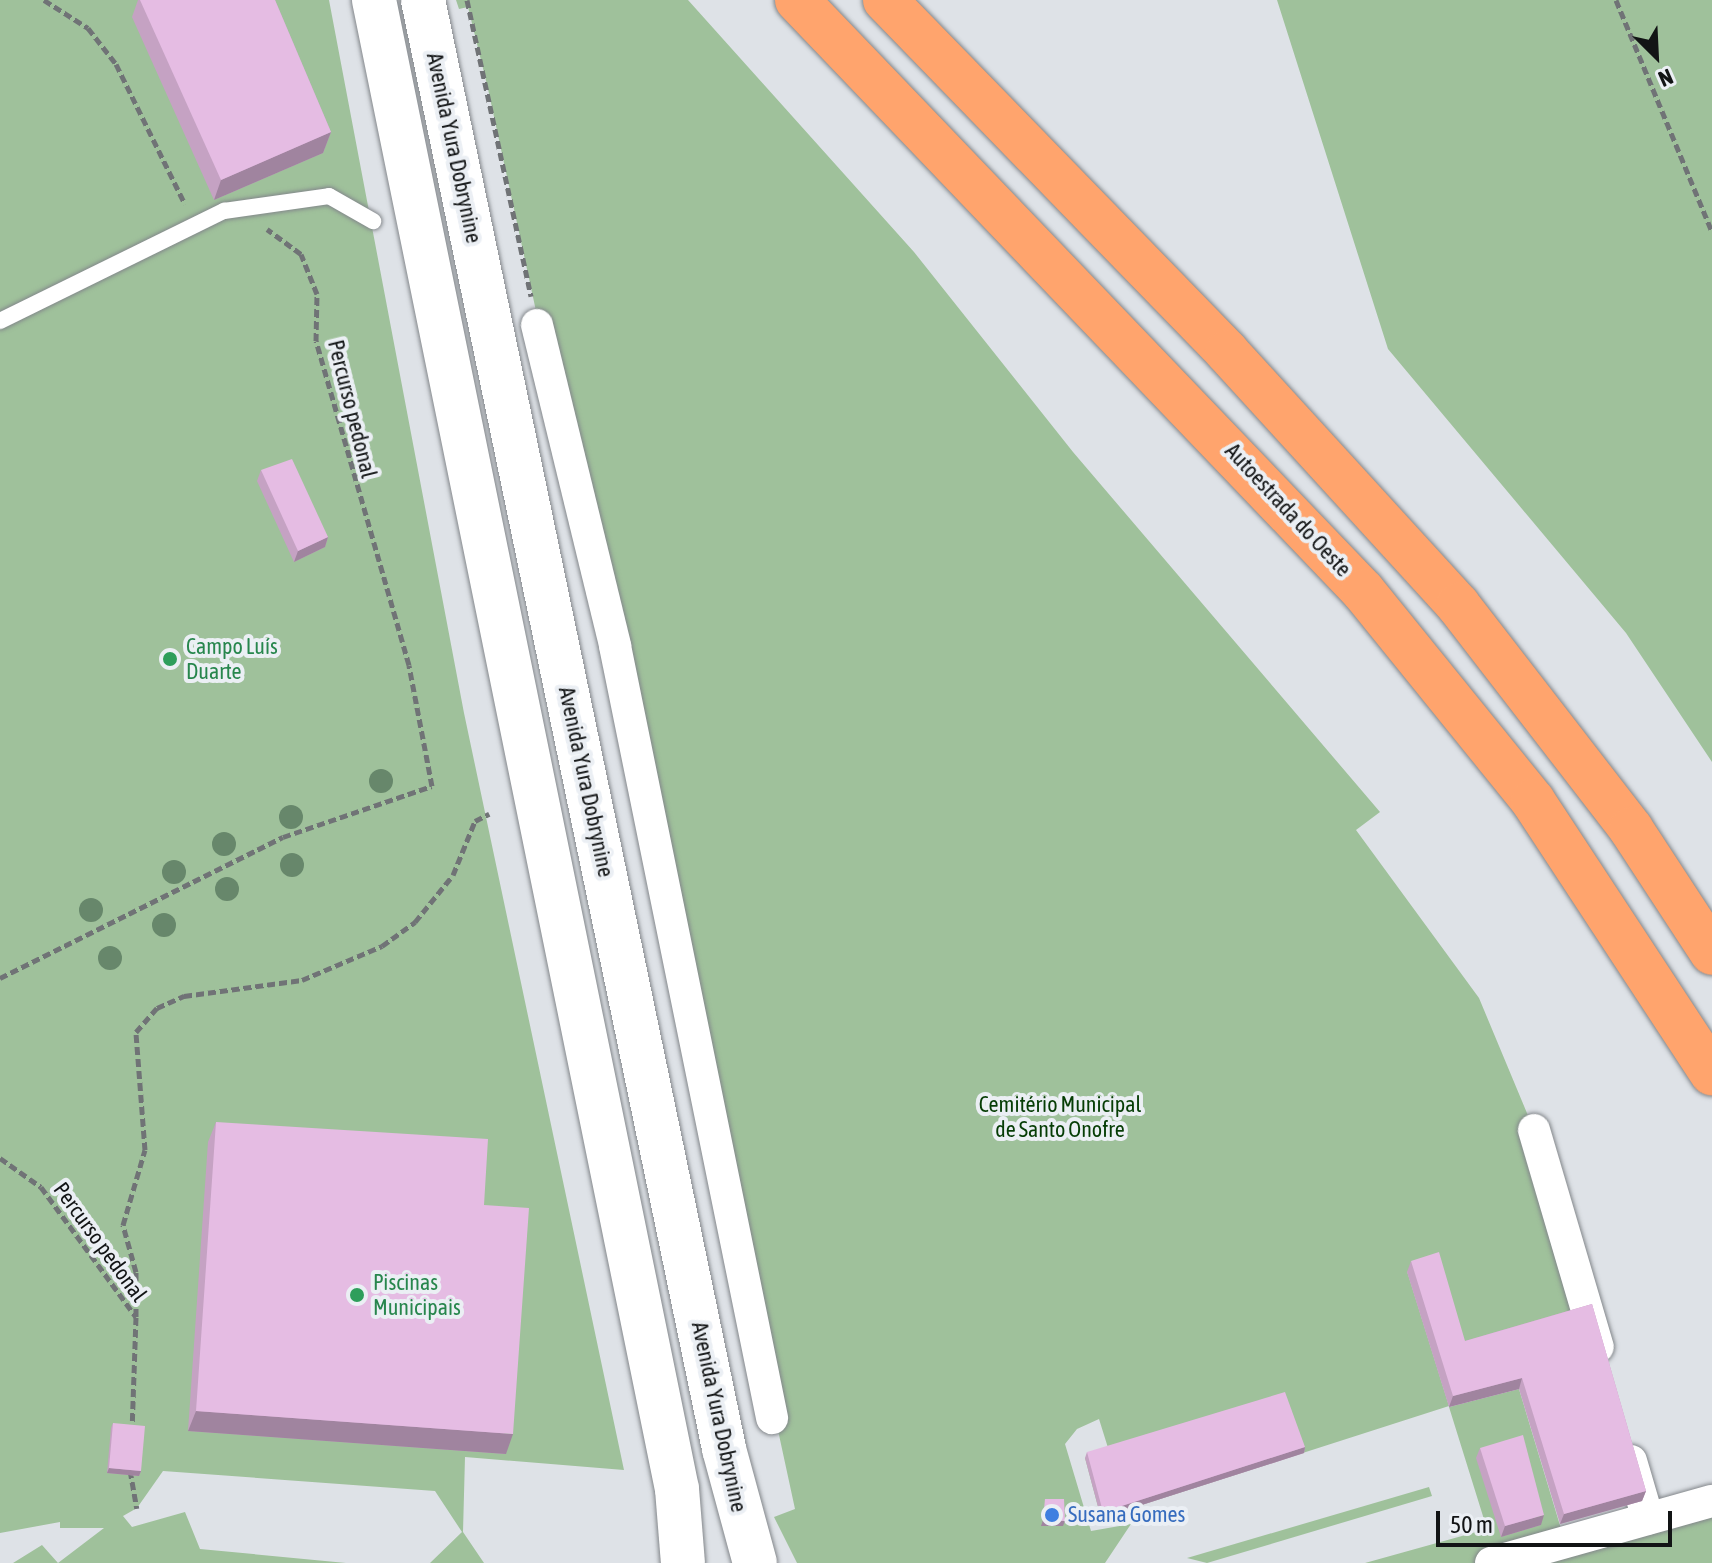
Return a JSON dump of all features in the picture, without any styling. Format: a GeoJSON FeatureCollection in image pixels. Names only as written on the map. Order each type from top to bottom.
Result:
{"type":"FeatureCollection","features":[{"type":"Feature","properties":{"kind":"highway","name":"Autoestrada do Oeste"},"geometry":{"type":"LineString","coordinates":[[797,0],[1363,591],[1533,801],[1712,1074]]}},
{"type":"Feature","properties":{"kind":"highway"},"geometry":{"type":"LineString","coordinates":[[885,0],[1227,352],[1458,605],[1622,817],[1712,953]]}},
{"type":"Feature","properties":{"kind":"highway"},"geometry":{"type":"LineString","coordinates":[[919,0],[973,92]]}},
{"type":"Feature","properties":{"kind":"main road"},"geometry":{"type":"LineString","coordinates":[[374,0],[677,1489],[683,1563]]}},
{"type":"Feature","properties":{"kind":"main road","name":"Avenida Yura Dobrynine"},"geometry":{"type":"LineString","coordinates":[[423,0],[721,1434],[755,1563]]}},
{"type":"Feature","properties":{"kind":"street"},"geometry":{"type":"LineString","coordinates":[[537,325],[615,646],[772,1418]]}},
{"type":"Feature","properties":{"kind":"street"},"geometry":{"type":"LineString","coordinates":[[1534,1130],[1607,1379]]}},
{"type":"Feature","properties":{"kind":"street"},"geometry":{"type":"LineString","coordinates":[[1622,1428],[1648,1519]]}},
{"type":"Feature","properties":{"kind":"street"},"geometry":{"type":"LineString","coordinates":[[1491,1563],[1712,1501]]}},
{"type":"Feature","properties":{"kind":"lane"},"geometry":{"type":"LineString","coordinates":[[0,321],[224,211],[329,196],[373,221]]}},
{"type":"Feature","properties":{"kind":"path","name":"Percurso pedonal"},"geometry":{"type":"LineString","coordinates":[[0,978],[283,837],[432,786],[409,665],[341,439],[316,341],[317,294],[301,254],[277,233],[224,211],[182,204],[116,64],[88,28],[44,0]]}},
{"type":"Feature","properties":{"kind":"path"},"geometry":{"type":"LineString","coordinates":[[467,0],[537,325]]}},
{"type":"Feature","properties":{"kind":"path"},"geometry":{"type":"LineString","coordinates":[[1616,0],[1712,232]]}},
{"type":"Feature","properties":{"kind":"path"},"geometry":{"type":"LineString","coordinates":[[136,1317],[136,1272],[123,1225],[145,1150],[136,1032],[157,1008],[184,996],[302,980],[382,946],[415,922],[453,875],[475,821],[489,814]]}},
{"type":"Feature","properties":{"kind":"path","name":"Percurso pedonal"},"geometry":{"type":"LineString","coordinates":[[0,1158],[41,1187],[136,1317],[131,1440]]}},
{"type":"Feature","properties":{"kind":"path"},"geometry":{"type":"LineString","coordinates":[[131,1455],[137,1508]]}},
{"type":"Feature","properties":{"kind":"green space"},"geometry":{"type":"Polygon","coordinates":[[[0,0],[329,0],[464,713],[624,1470],[465,1457],[463,1532],[484,1563],[430,1563],[462,1532],[435,1491],[163,1471],[137,1508],[123,1516],[132,1527],[185,1512],[200,1549],[346,1563],[58,1563],[104,1528],[60,1528],[60,1522],[0,1533],[0,0]]]}},
{"type":"Feature","properties":{"kind":"green space","name":"Cemitério Municipal de Santo Onofre"},"geometry":{"type":"Polygon","coordinates":[[[456,0],[688,0],[914,252],[1073,452],[1380,812],[1356,830],[1479,998],[1534,1130],[1588,1315],[1461,1352],[1407,1271],[1449,1406],[1101,1518],[1085,1458],[1109,1451],[1099,1419],[1077,1429],[1065,1444],[1091,1531],[1131,1524],[1105,1563],[797,1563],[774,1517],[795,1509],[488,89],[468,7],[459,9],[456,0]]]}},
{"type":"Feature","properties":{"kind":"green space"},"geometry":{"type":"Polygon","coordinates":[[[1277,0],[1712,0],[1712,762],[1626,633],[1388,349],[1277,0]]]}},
{"type":"Feature","properties":{"kind":"green space"},"geometry":{"type":"Polygon","coordinates":[[[1519,1389],[1565,1542],[1712,1501],[1712,1563],[1365,1563],[1487,1529],[1449,1407],[1519,1389]]]}},
{"type":"Feature","properties":{"kind":"green space"},"geometry":{"type":"Polygon","coordinates":[[[1429,1487],[1432,1496],[1207,1563],[1187,1558],[1429,1487]]]}},
{"type":"Feature","properties":{"kind":"green space"},"geometry":{"type":"Polygon","coordinates":[[[42,1545],[58,1563],[13,1563],[42,1545]]]}},
{"type":"Feature","properties":{"kind":"building"},"geometry":{"type":"Polygon","coordinates":[[[140,0],[275,0],[331,132],[221,180],[140,0]]]}},
{"type":"Feature","properties":{"kind":"building"},"geometry":{"type":"Polygon","coordinates":[[[292,459],[328,537],[298,551],[261,470],[292,459]]]}},
{"type":"Feature","properties":{"kind":"building","name":"Piscinas Municipais"},"geometry":{"type":"Polygon","coordinates":[[[216,1122],[488,1139],[484,1205],[529,1208],[513,1434],[196,1411],[216,1122]]]}},
{"type":"Feature","properties":{"kind":"building"},"geometry":{"type":"Polygon","coordinates":[[[1439,1252],[1465,1341],[1592,1304],[1646,1491],[1564,1514],[1522,1378],[1453,1396],[1411,1261],[1439,1252]]]}},
{"type":"Feature","properties":{"kind":"building"},"geometry":{"type":"Polygon","coordinates":[[[1285,1392],[1305,1447],[1103,1512],[1087,1452],[1285,1392]]]}},
{"type":"Feature","properties":{"kind":"building"},"geometry":{"type":"Polygon","coordinates":[[[113,1423],[145,1426],[141,1471],[109,1468],[113,1423]]]}},
{"type":"Feature","properties":{"kind":"building"},"geometry":{"type":"Polygon","coordinates":[[[1523,1435],[1544,1515],[1505,1526],[1480,1448],[1523,1435]]]}},
{"type":"Feature","properties":{"kind":"building","name":"Susana Gomes"},"geometry":{"type":"Polygon","coordinates":[[[1045,1499],[1064,1499],[1065,1521],[1043,1520],[1045,1499]]]}},
{"type":"Feature","properties":{"kind":"place","name":"Campo Luís Duarte"},"geometry":{"type":"Point","coordinates":[170,659]}},
{"type":"Feature","properties":{"kind":"place","name":"Piscinas Municipais"},"geometry":{"type":"Point","coordinates":[357,1295]}},
{"type":"Feature","properties":{"kind":"place","name":"Susana Gomes"},"geometry":{"type":"Point","coordinates":[1052,1515]}}]}
